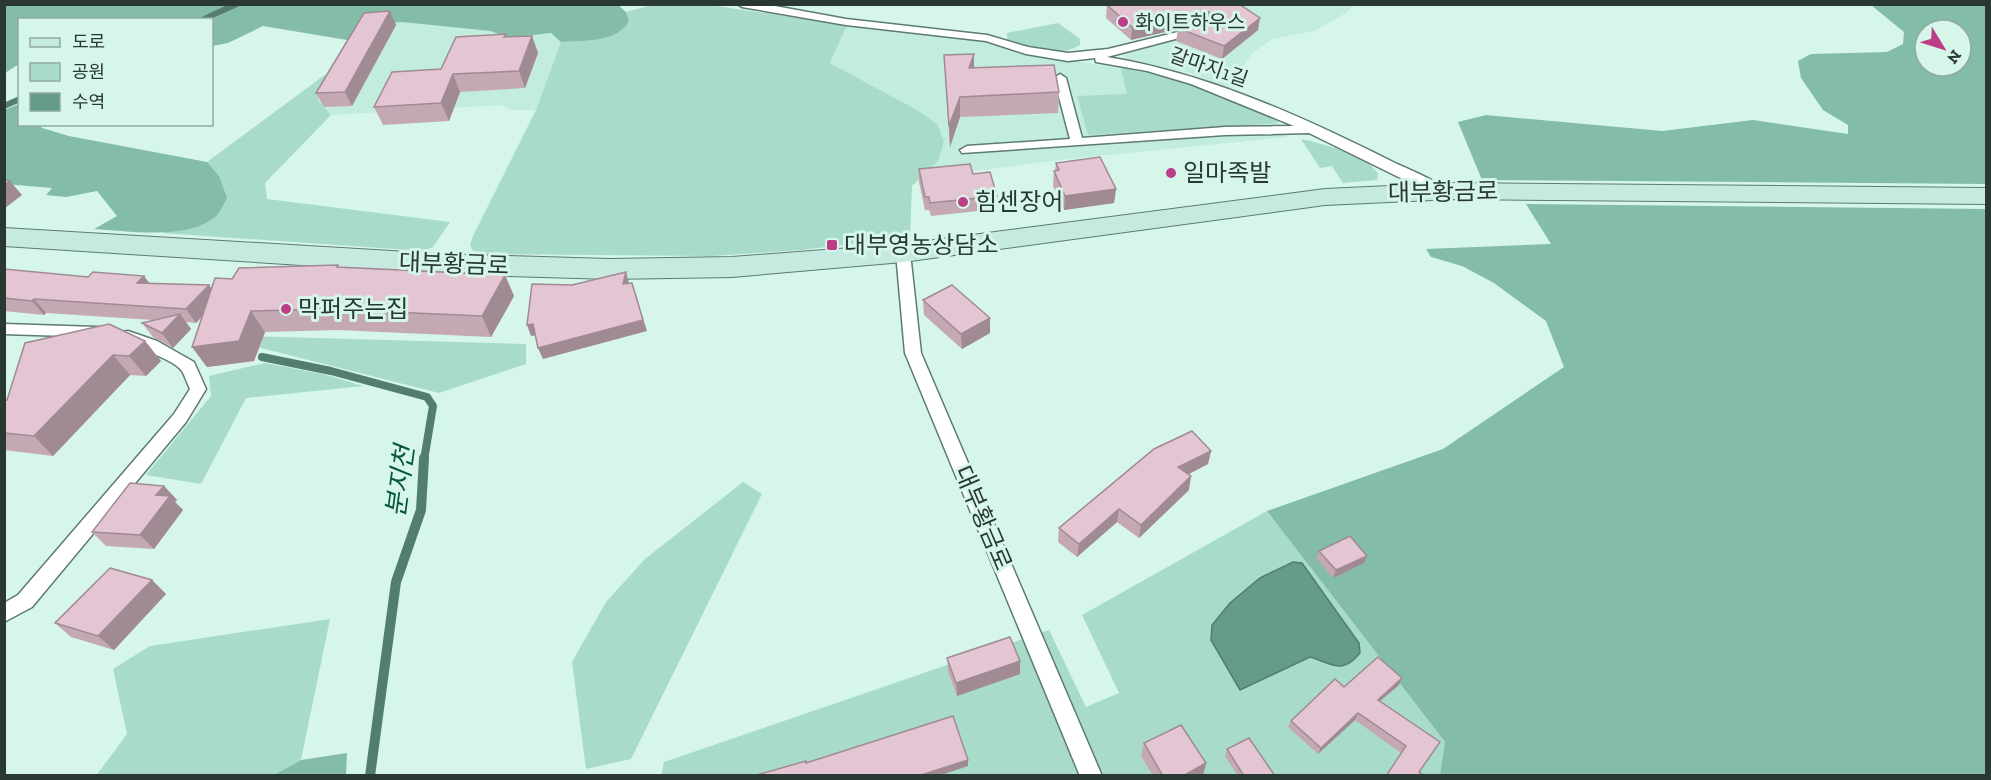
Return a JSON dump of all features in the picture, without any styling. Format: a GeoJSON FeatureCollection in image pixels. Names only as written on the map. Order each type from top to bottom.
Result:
{"type":"FeatureCollection","features":[{"type":"Feature","properties":{"kind":"main road","name":"대부황금로"},"geometry":{"type":"LineString","coordinates":[[4,237],[364,260],[599,269],[732,267],[903,253],[1325,197],[1438,191],[1986,196]]}},
{"type":"Feature","properties":{"kind":"lane","name":"갈마지1길"},"geometry":{"type":"LineString","coordinates":[[742,4],[846,22],[987,38],[1042,54],[1128,63],[1191,78],[1386,163],[1438,191]]}},
{"type":"Feature","properties":{"kind":"lane","name":"갈마지1길"},"geometry":{"type":"LineString","coordinates":[[1084,57],[1203,29]]}},
{"type":"Feature","properties":{"kind":"lane"},"geometry":{"type":"LineString","coordinates":[[1060,78],[1077,142]]}},
{"type":"Feature","properties":{"kind":"lane","name":"갈마지1길"},"geometry":{"type":"LineString","coordinates":[[967,150],[1261,130],[1315,131]]}},
{"type":"Feature","properties":{"kind":"lane","name":"대부황금로"},"geometry":{"type":"LineString","coordinates":[[903,253],[913,353],[1091,776]]}},
{"type":"Feature","properties":{"kind":"lane"},"geometry":{"type":"LineString","coordinates":[[4,329],[116,332],[152,345],[188,366],[198,389],[180,418],[25,601],[4,614]]}},
{"type":"Feature","properties":{"kind":"shaded area"},"geometry":{"type":"Polygon","coordinates":[[[5,4],[231,4],[198,18],[18,18],[18,65],[5,73],[5,4]]]}},
{"type":"Feature","properties":{"kind":"shaded area"},"geometry":{"type":"Polygon","coordinates":[[[244,4],[617,4],[626,12],[629,21],[624,28],[608,37],[580,41],[561,42],[551,33],[508,38],[491,31],[402,22],[359,26],[347,40],[263,26],[228,43],[213,46],[213,19],[244,4]]]}},
{"type":"Feature","properties":{"kind":"shaded area"},"geometry":{"type":"Polygon","coordinates":[[[1201,5],[1354,5],[1346,13],[1314,31],[1272,39],[1252,53],[1239,73],[1239,86],[1227,89],[1191,73],[1125,58],[1123,55],[1132,51],[1216,28],[1201,5]]]}},
{"type":"Feature","properties":{"kind":"shaded area"},"geometry":{"type":"Polygon","coordinates":[[[1871,5],[1986,5],[1986,184],[1482,180],[1458,122],[1486,115],[1662,131],[1753,120],[1848,134],[1848,125],[1823,110],[1801,78],[1798,61],[1811,54],[1887,52],[1903,44],[1904,32],[1871,5]]]}},
{"type":"Feature","properties":{"kind":"shaded area"},"geometry":{"type":"Polygon","coordinates":[[[402,22],[491,31],[508,38],[551,33],[561,42],[536,110],[510,110],[502,105],[331,115],[318,100],[326,74],[347,40],[359,26],[402,22]]]}},
{"type":"Feature","properties":{"kind":"shaded area","name":"대부영농상담소"},"geometry":{"type":"Polygon","coordinates":[[[847,25],[992,42],[1024,53],[1154,74],[1273,115],[1287,137],[1068,159],[920,178],[937,124],[917,110],[830,63],[847,25]]]}},
{"type":"Feature","properties":{"kind":"shaded area"},"geometry":{"type":"Polygon","coordinates":[[[18,104],[18,126],[41,126],[69,136],[207,162],[219,176],[227,198],[217,215],[191,228],[158,233],[94,229],[117,216],[97,191],[66,197],[46,195],[52,188],[5,184],[4,110],[18,104]]]}},
{"type":"Feature","properties":{"kind":"shaded area"},"geometry":{"type":"Polygon","coordinates":[[[1526,204],[1986,209],[1986,775],[1440,775],[1445,742],[1267,511],[1443,449],[1564,367],[1546,321],[1494,283],[1462,266],[1431,257],[1426,249],[1551,244],[1526,204]]]}},
{"type":"Feature","properties":{"kind":"shaded area"},"geometry":{"type":"Polygon","coordinates":[[[347,753],[346,775],[274,775],[301,760],[347,753]]]}},
{"type":"Feature","properties":{"kind":"green space"},"geometry":{"type":"Polygon","coordinates":[[[652,5],[710,5],[847,25],[830,63],[917,110],[937,124],[944,141],[938,161],[912,186],[910,237],[802,250],[712,256],[480,254],[473,251],[470,245],[473,236],[536,110],[561,42],[587,40],[629,21],[626,12],[652,5]]]}},
{"type":"Feature","properties":{"kind":"green space"},"geometry":{"type":"Polygon","coordinates":[[[1058,23],[1080,39],[1080,45],[1062,51],[1053,51],[1034,48],[1007,39],[1007,33],[1058,23]]]}},
{"type":"Feature","properties":{"kind":"green space"},"geometry":{"type":"Polygon","coordinates":[[[1121,68],[1185,81],[1273,115],[1278,123],[1088,135],[1077,96],[1127,94],[1121,68]]]}},
{"type":"Feature","properties":{"kind":"green space"},"geometry":{"type":"Polygon","coordinates":[[[326,74],[318,100],[331,115],[265,183],[267,199],[450,222],[433,247],[424,251],[161,233],[196,227],[219,176],[207,162],[326,74]]]}},
{"type":"Feature","properties":{"kind":"green space"},"geometry":{"type":"Polygon","coordinates":[[[1301,139],[1354,155],[1372,167],[1378,174],[1377,180],[1343,183],[1332,166],[1320,168],[1301,139]]]}},
{"type":"Feature","properties":{"kind":"green space"},"geometry":{"type":"Polygon","coordinates":[[[241,336],[526,344],[526,364],[439,393],[237,342],[241,336]]]}},
{"type":"Feature","properties":{"kind":"green space"},"geometry":{"type":"Polygon","coordinates":[[[265,363],[323,374],[363,386],[246,398],[201,484],[146,475],[211,396],[209,376],[265,363]]]}},
{"type":"Feature","properties":{"kind":"green space"},"geometry":{"type":"Polygon","coordinates":[[[743,482],[762,494],[631,759],[586,769],[572,662],[606,602],[645,559],[743,482]]]}},
{"type":"Feature","properties":{"kind":"green space"},"geometry":{"type":"Polygon","coordinates":[[[1267,511],[1445,742],[1440,776],[661,776],[664,762],[1049,630],[1086,707],[1119,693],[1082,615],[1267,511]]]}},
{"type":"Feature","properties":{"kind":"green space"},"geometry":{"type":"Polygon","coordinates":[[[330,619],[301,760],[274,775],[96,776],[127,734],[113,669],[150,646],[330,619]]]}},
{"type":"Feature","properties":{"kind":"water"},"geometry":{"type":"Polygon","coordinates":[[[1293,562],[1302,563],[1359,643],[1360,653],[1354,660],[1342,666],[1331,665],[1310,657],[1240,690],[1211,640],[1212,625],[1230,603],[1260,578],[1293,562]]]}},
{"type":"Feature","properties":{"kind":"building"},"geometry":{"type":"Polygon","coordinates":[[[1108,4],[1239,4],[1260,18],[1224,46],[1178,28],[1210,20],[1209,12],[1204,11],[1132,27],[1108,4]]]}},
{"type":"Feature","properties":{"kind":"building"},"geometry":{"type":"Polygon","coordinates":[[[390,11],[345,92],[316,93],[364,13],[390,11]]]}},
{"type":"Feature","properties":{"kind":"building"},"geometry":{"type":"Polygon","coordinates":[[[506,34],[504,37],[532,36],[519,71],[453,74],[441,103],[374,107],[392,72],[441,69],[456,37],[506,34]]]}},
{"type":"Feature","properties":{"kind":"building"},"geometry":{"type":"Polygon","coordinates":[[[974,54],[969,68],[1054,65],[1059,92],[960,97],[949,126],[944,55],[974,54]]]}},
{"type":"Feature","properties":{"kind":"building"},"geometry":{"type":"Polygon","coordinates":[[[1100,157],[1116,189],[1065,196],[1054,171],[1059,170],[1056,163],[1100,157]]]}},
{"type":"Feature","properties":{"kind":"building"},"geometry":{"type":"Polygon","coordinates":[[[970,164],[973,174],[990,172],[997,196],[930,203],[929,197],[925,197],[919,169],[970,164]]]}},
{"type":"Feature","properties":{"kind":"building"},"geometry":{"type":"Polygon","coordinates":[[[338,265],[337,267],[505,275],[482,316],[324,309],[251,311],[239,341],[192,347],[215,278],[232,279],[239,268],[338,265]]]}},
{"type":"Feature","properties":{"kind":"building"},"geometry":{"type":"Polygon","coordinates":[[[4,269],[88,277],[93,272],[144,276],[137,283],[209,285],[186,309],[34,299],[32,301],[4,298],[4,269]]]}},
{"type":"Feature","properties":{"kind":"building"},"geometry":{"type":"Polygon","coordinates":[[[626,272],[623,284],[632,283],[643,320],[538,348],[533,324],[527,325],[532,284],[572,285],[626,272]]]}},
{"type":"Feature","properties":{"kind":"building"},"geometry":{"type":"Polygon","coordinates":[[[952,285],[990,318],[961,334],[923,300],[952,285]]]}},
{"type":"Feature","properties":{"kind":"building"},"geometry":{"type":"Polygon","coordinates":[[[180,314],[162,333],[142,323],[180,314]]]}},
{"type":"Feature","properties":{"kind":"building"},"geometry":{"type":"Polygon","coordinates":[[[109,324],[145,341],[129,356],[113,355],[34,436],[4,433],[4,399],[7,400],[25,343],[109,324]]]}},
{"type":"Feature","properties":{"kind":"building"},"geometry":{"type":"Polygon","coordinates":[[[1192,431],[1211,451],[1178,467],[1191,476],[1141,525],[1119,509],[1079,544],[1059,528],[1154,449],[1192,431]]]}},
{"type":"Feature","properties":{"kind":"building"},"geometry":{"type":"Polygon","coordinates":[[[130,483],[164,486],[156,495],[170,496],[140,535],[92,532],[130,483]]]}},
{"type":"Feature","properties":{"kind":"building"},"geometry":{"type":"Polygon","coordinates":[[[1350,536],[1367,556],[1336,570],[1319,551],[1350,536]]]}},
{"type":"Feature","properties":{"kind":"building"},"geometry":{"type":"Polygon","coordinates":[[[110,568],[152,580],[98,636],[55,623],[110,568]]]}},
{"type":"Feature","properties":{"kind":"building"},"geometry":{"type":"Polygon","coordinates":[[[1010,637],[1020,661],[956,683],[947,658],[1010,637]]]}},
{"type":"Feature","properties":{"kind":"building"},"geometry":{"type":"Polygon","coordinates":[[[1378,657],[1402,678],[1378,700],[1440,742],[1419,772],[1425,776],[1386,776],[1406,746],[1358,713],[1321,748],[1291,721],[1335,679],[1344,687],[1378,657]]]}},
{"type":"Feature","properties":{"kind":"building"},"geometry":{"type":"Polygon","coordinates":[[[953,716],[968,760],[918,776],[753,776],[806,761],[806,763],[953,716]]]}},
{"type":"Feature","properties":{"kind":"building"},"geometry":{"type":"Polygon","coordinates":[[[1181,725],[1206,763],[1183,776],[1163,776],[1144,743],[1181,725]]]}},
{"type":"Feature","properties":{"kind":"building"},"geometry":{"type":"Polygon","coordinates":[[[1249,738],[1275,776],[1244,776],[1227,749],[1249,738]]]}},
{"type":"Feature","properties":{"kind":"waterway","name":"분지천"},"geometry":{"type":"LineString","coordinates":[[206,18],[237,4]]}},
{"type":"Feature","properties":{"kind":"waterway","name":"분지천"},"geometry":{"type":"LineString","coordinates":[[4,106],[18,100]]}},
{"type":"Feature","properties":{"kind":"waterway","name":"분지천"},"geometry":{"type":"LineString","coordinates":[[262,357],[331,371],[427,397],[433,406],[424,460]]}},
{"type":"Feature","properties":{"kind":"waterway","name":"분지천"},"geometry":{"type":"LineString","coordinates":[[370,776],[396,582],[421,510],[424,458]]}},
{"type":"Feature","properties":{"kind":"place","name":"화이트하우스"},"geometry":{"type":"Point","coordinates":[1123,22]}},
{"type":"Feature","properties":{"kind":"place","name":"일마족발"},"geometry":{"type":"Point","coordinates":[1171,173]}},
{"type":"Feature","properties":{"kind":"place","name":"힘센장어"},"geometry":{"type":"Point","coordinates":[963,202]}},
{"type":"Feature","properties":{"kind":"place","name":"대부영농상담소"},"geometry":{"type":"Point","coordinates":[832,245]}},
{"type":"Feature","properties":{"kind":"place","name":"막퍼주는집"},"geometry":{"type":"Point","coordinates":[286,309]}}]}
